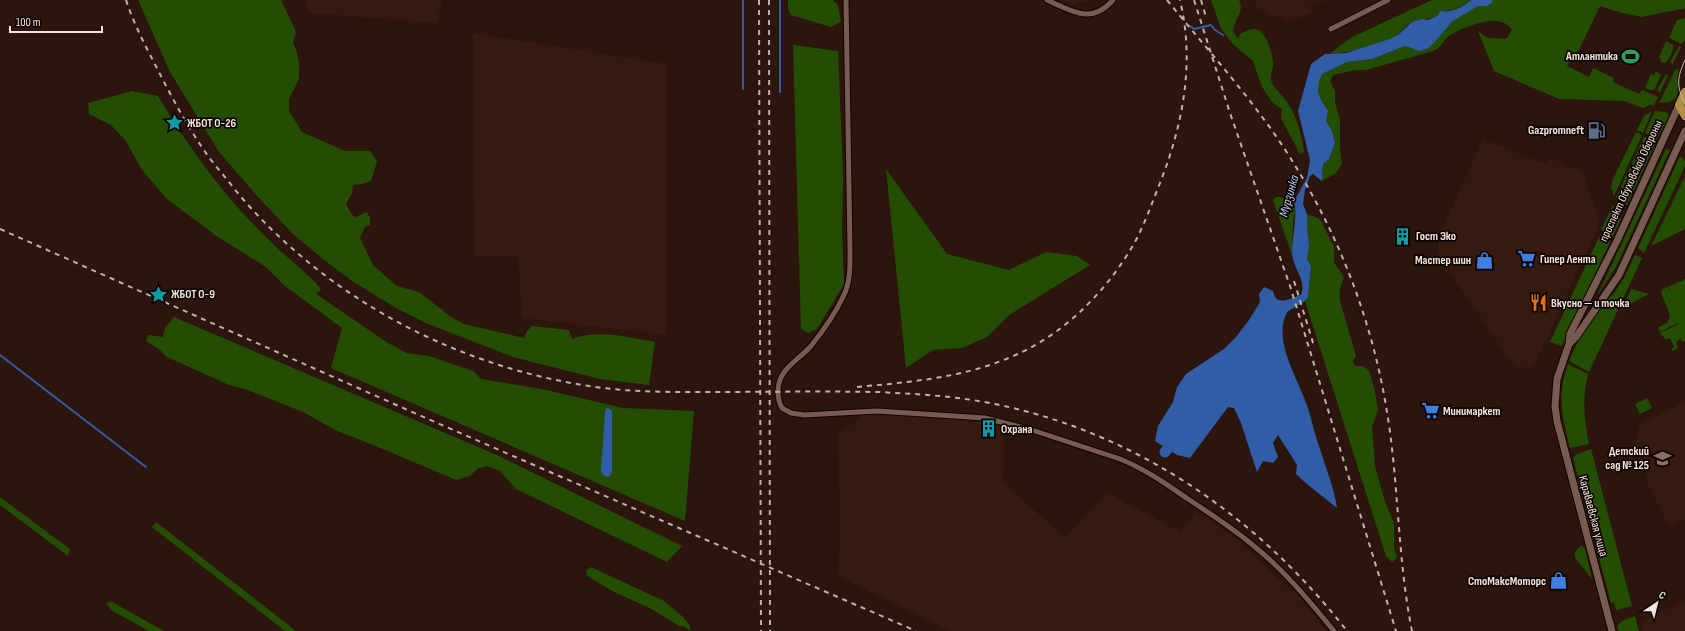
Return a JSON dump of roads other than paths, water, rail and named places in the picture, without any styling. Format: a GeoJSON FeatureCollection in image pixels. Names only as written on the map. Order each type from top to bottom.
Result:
{"type":"FeatureCollection","features":[{"type":"Feature","properties":{"kind":"main road","name":"проспект Обуховской Обороны"},"geometry":{"type":"LineString","coordinates":[[1682,105],[1685,92]]}},
{"type":"Feature","properties":{"kind":"main road"},"geometry":{"type":"LineString","coordinates":[[1682,105],[1685,116]]}},
{"type":"Feature","properties":{"kind":"street"},"geometry":{"type":"LineString","coordinates":[[846,0],[850,249],[849,280],[843,297],[820,334],[805,352],[789,366],[780,378],[778,396],[782,408],[791,413],[804,416],[872,411],[985,418],[1039,432],[1120,459],[1160,480],[1226,525],[1255,547],[1295,586],[1334,631]]}},
{"type":"Feature","properties":{"kind":"street"},"geometry":{"type":"LineString","coordinates":[[1046,0],[1086,15],[1102,10],[1113,0]]}},
{"type":"Feature","properties":{"kind":"street"},"geometry":{"type":"LineString","coordinates":[[1331,29],[1388,0]]}},
{"type":"Feature","properties":{"kind":"street","name":"проспект Обуховской Обороны"},"geometry":{"type":"LineString","coordinates":[[1555,406],[1559,371],[1569,344],[1570,334],[1593,291],[1682,105]]}},
{"type":"Feature","properties":{"kind":"street","name":"проспект Обуховской Обороны"},"geometry":{"type":"LineString","coordinates":[[1569,344],[1576,337],[1619,275],[1685,132]]}},
{"type":"Feature","properties":{"kind":"street","name":"Караваевская улица"},"geometry":{"type":"LineString","coordinates":[[1555,406],[1563,443],[1612,631]]}},
{"type":"Feature","properties":{"kind":"water"},"geometry":{"type":"Polygon","coordinates":[[[1471,0],[1491,0],[1493,2],[1487,6],[1478,6],[1453,21],[1427,49],[1419,51],[1405,46],[1372,59],[1347,62],[1322,74],[1319,82],[1318,91],[1321,100],[1328,111],[1326,121],[1332,131],[1335,143],[1329,159],[1323,164],[1322,181],[1313,174],[1310,176],[1305,190],[1303,204],[1307,214],[1309,246],[1307,259],[1311,266],[1308,297],[1305,301],[1287,312],[1283,323],[1283,335],[1288,360],[1308,408],[1332,485],[1337,508],[1296,474],[1297,465],[1278,435],[1273,443],[1278,457],[1273,463],[1263,461],[1257,472],[1241,423],[1234,408],[1228,407],[1190,458],[1177,455],[1155,441],[1158,426],[1173,402],[1177,387],[1186,374],[1224,349],[1236,337],[1260,302],[1259,294],[1264,287],[1273,291],[1277,299],[1280,300],[1288,300],[1301,295],[1301,280],[1292,254],[1295,219],[1294,201],[1307,178],[1310,160],[1298,111],[1311,64],[1325,54],[1346,53],[1390,39],[1398,35],[1412,22],[1422,19],[1428,20],[1437,16],[1440,11],[1457,9],[1471,0]]]}},
{"type":"Feature","properties":{"kind":"water"},"geometry":{"type":"Polygon","coordinates":[[[608,408],[612,411],[612,471],[610,476],[607,477],[603,475],[601,471],[605,413],[606,409],[608,408]]]}},
{"type":"Feature","properties":{"kind":"waterway"},"geometry":{"type":"LineString","coordinates":[[743,0],[743,89]]}},
{"type":"Feature","properties":{"kind":"waterway"},"geometry":{"type":"LineString","coordinates":[[780,0],[780,92]]}},
{"type":"Feature","properties":{"kind":"waterway"},"geometry":{"type":"LineString","coordinates":[[1190,26],[1194,29],[1211,25],[1215,30],[1223,35]]}},
{"type":"Feature","properties":{"kind":"waterway"},"geometry":{"type":"LineString","coordinates":[[0,355],[146,467]]}},
{"type":"Feature","properties":{"kind":"waterway","name":"Мурзинка"},"geometry":{"type":"LineString","coordinates":[[1165,452],[1176,437]]}},
{"type":"Feature","properties":{"kind":"tram line"},"geometry":{"type":"LineString","coordinates":[[1685,60],[1679,77],[1680,92],[1685,104]]}},
{"type":"Feature","properties":{"kind":"railway"},"geometry":{"type":"LineString","coordinates":[[126,0],[143,41],[184,119],[208,156],[236,191],[273,231],[314,267],[358,299],[405,326],[455,349],[506,367],[558,380],[612,389],[667,392],[878,392],[951,397],[980,401],[1047,417],[1097,436],[1145,459],[1191,486],[1234,517],[1274,552],[1312,590],[1347,631]]}},
{"type":"Feature","properties":{"kind":"railway"},"geometry":{"type":"LineString","coordinates":[[759,0],[761,631]]}},
{"type":"Feature","properties":{"kind":"railway"},"geometry":{"type":"LineString","coordinates":[[769,0],[770,631]]}},
{"type":"Feature","properties":{"kind":"railway"},"geometry":{"type":"LineString","coordinates":[[1167,0],[1239,87],[1280,142],[1317,203],[1347,268],[1370,336],[1386,406],[1393,462],[1403,575],[1412,631]]}},
{"type":"Feature","properties":{"kind":"railway"},"geometry":{"type":"LineString","coordinates":[[857,387],[936,378],[974,370],[1011,357],[1049,337],[1066,324],[1082,310],[1111,278],[1139,235],[1160,183],[1175,138],[1184,93],[1186,70],[1186,47],[1180,0]]}},
{"type":"Feature","properties":{"kind":"railway"},"geometry":{"type":"LineString","coordinates":[[1194,0],[1230,113],[1290,286],[1396,631]]}},
{"type":"Feature","properties":{"kind":"railway"},"geometry":{"type":"LineString","coordinates":[[1201,0],[1206,17]]}},
{"type":"Feature","properties":{"kind":"railway"},"geometry":{"type":"LineString","coordinates":[[0,229],[428,419],[916,631]]}},
{"type":"Feature","properties":{"kind":"railway"},"geometry":{"type":"LineString","coordinates":[[1294,281],[1314,346]]}},
{"type":"Feature","properties":{"kind":"place","name":"Атлантика"},"geometry":{"type":"Point","coordinates":[1631,56]}},
{"type":"Feature","properties":{"kind":"place","name":"ЖБОТ О-26"},"geometry":{"type":"Point","coordinates":[174,123]}},
{"type":"Feature","properties":{"kind":"place","name":"Gazpromneft"},"geometry":{"type":"Point","coordinates":[1597,130]}},
{"type":"Feature","properties":{"kind":"place","name":"Гост Эко"},"geometry":{"type":"Point","coordinates":[1403,236]}},
{"type":"Feature","properties":{"kind":"place","name":"Гипер Лента"},"geometry":{"type":"Point","coordinates":[1527,259]}},
{"type":"Feature","properties":{"kind":"place","name":"Мастер шин"},"geometry":{"type":"Point","coordinates":[1484,260]}},
{"type":"Feature","properties":{"kind":"place","name":"ЖБОТ О-9"},"geometry":{"type":"Point","coordinates":[158,294]}},
{"type":"Feature","properties":{"kind":"place","name":"Вкусно — и точка"},"geometry":{"type":"Point","coordinates":[1538,303]}},
{"type":"Feature","properties":{"kind":"place","name":"Минимаркет"},"geometry":{"type":"Point","coordinates":[1430,411]}},
{"type":"Feature","properties":{"kind":"place","name":"Охрана"},"geometry":{"type":"Point","coordinates":[988,429]}},
{"type":"Feature","properties":{"kind":"place","name":"Детский сад № 125"},"geometry":{"type":"Point","coordinates":[1662,458]}},
{"type":"Feature","properties":{"kind":"place","name":"СтоМаксМоторс"},"geometry":{"type":"Point","coordinates":[1559,581]}}]}
